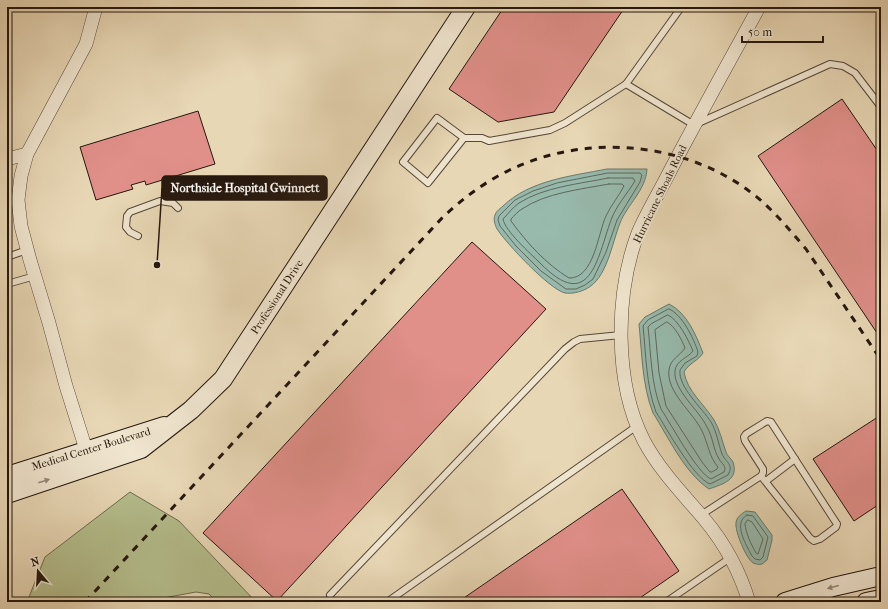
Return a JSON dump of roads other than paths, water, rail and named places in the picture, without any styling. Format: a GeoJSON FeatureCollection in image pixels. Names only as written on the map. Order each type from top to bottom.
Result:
{"type":"FeatureCollection","features":[{"type":"Feature","properties":{"kind":"street"},"geometry":{"type":"LineString","coordinates":[[7,494],[89,458],[64,379],[27,250],[21,226],[18,200],[21,176],[27,154],[86,44],[96,7]]}},
{"type":"Feature","properties":{"kind":"street","name":"Professional Drive"},"geometry":{"type":"LineString","coordinates":[[175,423],[203,399],[223,379],[466,7]]}},
{"type":"Feature","properties":{"kind":"street","name":"Hurricane Shoals Road"},"geometry":{"type":"LineString","coordinates":[[749,602],[744,586],[717,536],[657,464],[644,441],[629,400],[622,356],[621,335],[622,316],[629,268],[639,233],[694,125],[759,7]]}},
{"type":"Feature","properties":{"kind":"street"},"geometry":{"type":"LineString","coordinates":[[7,159],[27,154]]}},
{"type":"Feature","properties":{"kind":"street","name":"Medical Center Boulevard"},"geometry":{"type":"LineString","coordinates":[[7,476],[89,458],[175,423]]}},
{"type":"Feature","properties":{"kind":"street"},"geometry":{"type":"LineString","coordinates":[[785,602],[833,587],[881,576]]}},
{"type":"Feature","properties":{"kind":"street"},"geometry":{"type":"LineString","coordinates":[[866,602],[881,599]]}},
{"type":"Feature","properties":{"kind":"lane"},"geometry":{"type":"LineString","coordinates":[[464,138],[428,183],[402,162],[436,118],[464,138],[482,138],[489,142],[550,130],[564,123],[626,84],[680,9]]}},
{"type":"Feature","properties":{"kind":"lane"},"geometry":{"type":"LineString","coordinates":[[626,84],[694,125],[830,64],[842,66],[855,73],[881,107]]}},
{"type":"Feature","properties":{"kind":"lane"},"geometry":{"type":"LineString","coordinates":[[138,236],[130,232],[126,227],[127,216],[130,212],[160,201],[173,203],[178,208]]}},
{"type":"Feature","properties":{"kind":"lane"},"geometry":{"type":"LineString","coordinates":[[7,257],[27,250]]}},
{"type":"Feature","properties":{"kind":"lane"},"geometry":{"type":"LineString","coordinates":[[7,284],[35,276]]}},
{"type":"Feature","properties":{"kind":"lane"},"geometry":{"type":"LineString","coordinates":[[330,595],[565,349],[580,339],[621,335]]}},
{"type":"Feature","properties":{"kind":"lane"},"geometry":{"type":"LineString","coordinates":[[701,515],[761,476],[763,469],[744,441],[744,437],[746,434],[767,421],[771,422],[837,524],[836,527],[820,540],[814,541],[810,538],[761,476]]}},
{"type":"Feature","properties":{"kind":"lane"},"geometry":{"type":"LineString","coordinates":[[387,602],[638,426]]}},
{"type":"Feature","properties":{"kind":"lane"},"geometry":{"type":"LineString","coordinates":[[766,481],[795,459]]}},
{"type":"Feature","properties":{"kind":"lane"},"geometry":{"type":"LineString","coordinates":[[666,602],[730,558]]}},
{"type":"Feature","properties":{"kind":"water"},"geometry":{"type":"Polygon","coordinates":[[[607,169],[647,169],[646,177],[640,191],[623,216],[608,260],[599,277],[586,289],[565,293],[558,290],[539,275],[519,255],[497,229],[494,222],[494,217],[497,211],[514,197],[526,190],[552,180],[607,169]]]}},
{"type":"Feature","properties":{"kind":"water"},"geometry":{"type":"Polygon","coordinates":[[[669,304],[686,319],[694,332],[703,353],[684,372],[692,391],[714,420],[727,453],[733,462],[734,473],[732,477],[724,483],[709,489],[692,473],[678,454],[653,413],[649,402],[643,369],[639,324],[645,317],[669,304]]]}},
{"type":"Feature","properties":{"kind":"water"},"geometry":{"type":"Polygon","coordinates":[[[746,511],[755,512],[772,535],[767,560],[762,564],[753,563],[750,560],[744,551],[737,532],[737,519],[746,511]]]}},
{"type":"Feature","properties":{"kind":"railway"},"geometry":{"type":"LineString","coordinates":[[85,602],[442,218],[458,203],[494,178],[514,168],[543,157],[573,150],[603,147],[634,148],[665,153],[695,162],[723,175],[749,191],[765,204],[806,249],[881,360]]}},
{"type":"Feature","properties":{"kind":"place","name":"Northside Hospital Gwinnett"},"geometry":{"type":"Point","coordinates":[157,265]}}]}
